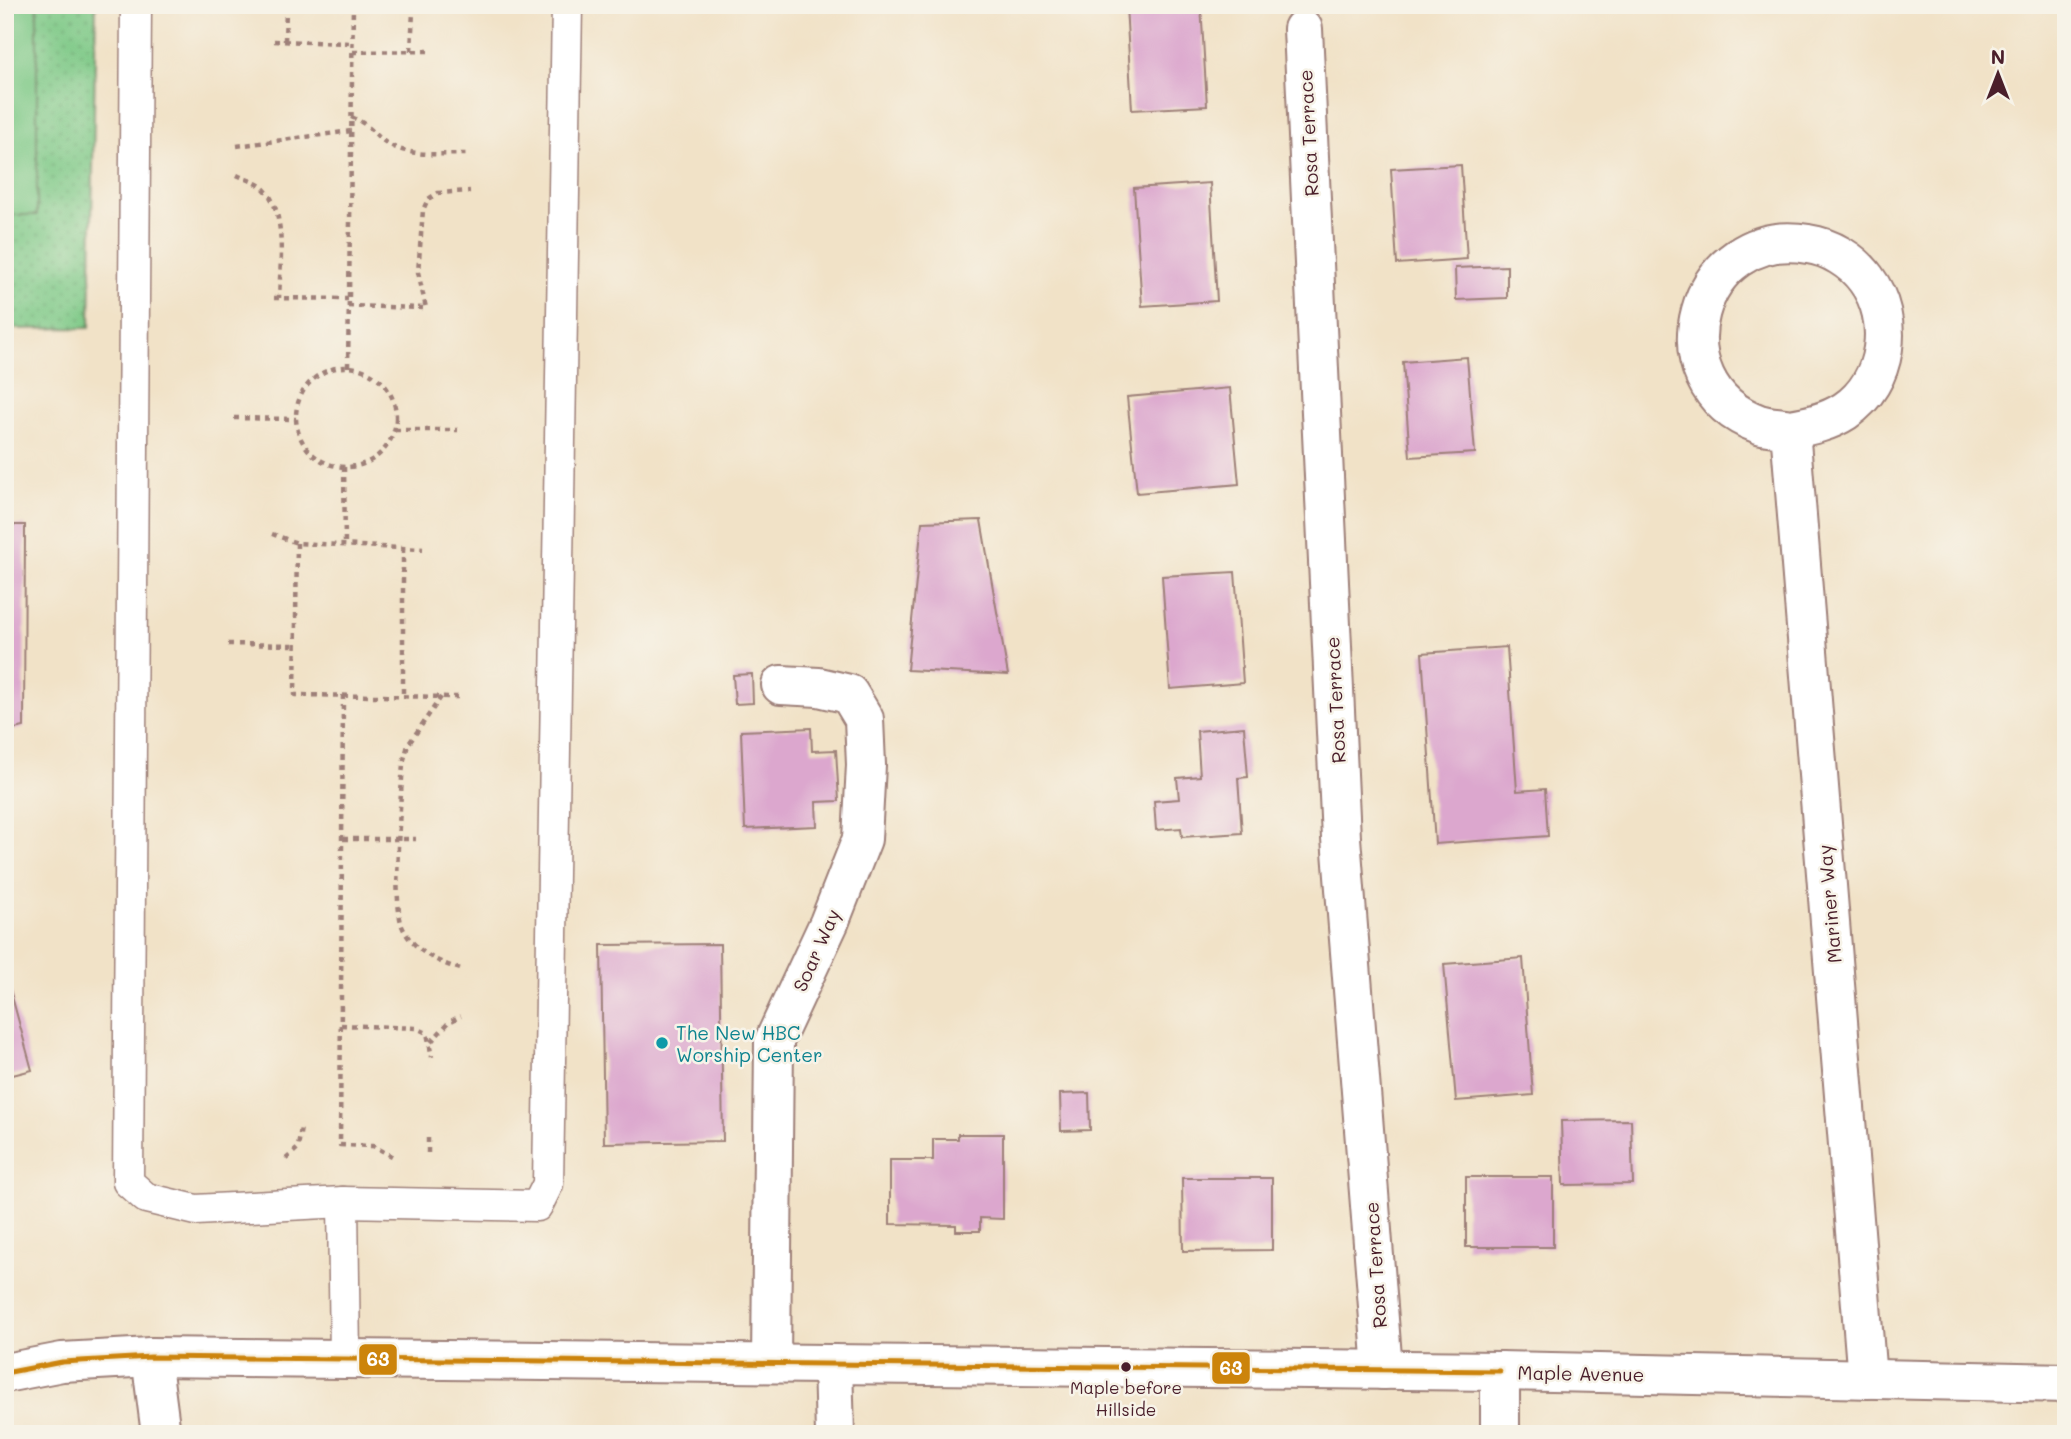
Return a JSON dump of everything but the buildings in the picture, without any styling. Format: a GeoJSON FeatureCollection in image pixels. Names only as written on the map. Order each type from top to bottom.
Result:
{"type":"FeatureCollection","features":[{"type":"Feature","properties":{"kind":"street","name":"Rosa Terrace"},"geometry":{"type":"LineString","coordinates":[[1303,29],[1341,838],[1383,1370]]}},
{"type":"Feature","properties":{"kind":"street"},"geometry":{"type":"LineString","coordinates":[[1794,241],[1821,246],[1845,259],[1866,278],[1880,304],[1885,333],[1881,363],[1860,397],[1846,411],[1820,424],[1790,429],[1759,424],[1732,410],[1712,387],[1699,359],[1696,329],[1703,299],[1719,272],[1741,255],[1766,244],[1794,241]]}},
{"type":"Feature","properties":{"kind":"street","name":"Mariner Way"},"geometry":{"type":"LineString","coordinates":[[1790,429],[1867,1380]]}},
{"type":"Feature","properties":{"kind":"street","name":"Soar Way"},"geometry":{"type":"LineString","coordinates":[[771,1363],[774,1041],[829,923],[862,839],[866,765],[864,719],[849,695],[819,687],[781,685]]}},
{"type":"Feature","properties":{"kind":"street","name":"Maple Avenue"},"geometry":{"type":"LineString","coordinates":[[5,1373],[62,1362],[151,1357],[1500,1371],[2066,1383]]}},
{"type":"Feature","properties":{"kind":"street"},"geometry":{"type":"LineString","coordinates":[[151,1357],[161,1434]]}},
{"type":"Feature","properties":{"kind":"street"},"geometry":{"type":"LineString","coordinates":[[833,1364],[835,1434]]}},
{"type":"Feature","properties":{"kind":"street"},"geometry":{"type":"LineString","coordinates":[[1500,1371],[1500,1434]]}},
{"type":"Feature","properties":{"kind":"lane"},"geometry":{"type":"LineString","coordinates":[[136,5],[128,1182],[146,1198],[197,1210],[342,1202],[537,1206],[548,1184],[567,5]]}},
{"type":"Feature","properties":{"kind":"lane"},"geometry":{"type":"LineString","coordinates":[[342,1202],[345,1359]]}},
{"type":"Feature","properties":{"kind":"path"},"geometry":{"type":"LineString","coordinates":[[348,367],[353,5]]}},
{"type":"Feature","properties":{"kind":"path"},"geometry":{"type":"LineString","coordinates":[[285,41],[286,10]]}},
{"type":"Feature","properties":{"kind":"path"},"geometry":{"type":"LineString","coordinates":[[411,51],[413,11]]}},
{"type":"Feature","properties":{"kind":"path"},"geometry":{"type":"LineString","coordinates":[[274,41],[352,43]]}},
{"type":"Feature","properties":{"kind":"path"},"geometry":{"type":"LineString","coordinates":[[352,52],[429,51]]}},
{"type":"Feature","properties":{"kind":"path"},"geometry":{"type":"LineString","coordinates":[[351,117],[367,123],[393,147],[429,153],[470,154]]}},
{"type":"Feature","properties":{"kind":"path"},"geometry":{"type":"LineString","coordinates":[[237,146],[351,131]]}},
{"type":"Feature","properties":{"kind":"path"},"geometry":{"type":"LineString","coordinates":[[237,175],[263,188],[277,217],[281,245],[277,298],[348,299]]}},
{"type":"Feature","properties":{"kind":"path"},"geometry":{"type":"LineString","coordinates":[[348,306],[426,308],[418,271],[424,210],[428,199],[438,193],[470,191]]}},
{"type":"Feature","properties":{"kind":"path"},"geometry":{"type":"LineString","coordinates":[[348,367],[375,376],[386,387],[393,400],[395,430],[389,444],[379,455],[367,463],[344,467],[323,462],[310,453],[302,441],[296,419],[300,397],[307,385],[319,374],[348,367]]}},
{"type":"Feature","properties":{"kind":"path"},"geometry":{"type":"LineString","coordinates":[[234,418],[296,419]]}},
{"type":"Feature","properties":{"kind":"path"},"geometry":{"type":"LineString","coordinates":[[395,430],[458,430]]}},
{"type":"Feature","properties":{"kind":"path"},"geometry":{"type":"LineString","coordinates":[[344,467],[345,544]]}},
{"type":"Feature","properties":{"kind":"path"},"geometry":{"type":"LineString","coordinates":[[272,534],[297,543],[424,549]]}},
{"type":"Feature","properties":{"kind":"path"},"geometry":{"type":"LineString","coordinates":[[297,543],[295,695],[458,697]]}},
{"type":"Feature","properties":{"kind":"path"},"geometry":{"type":"LineString","coordinates":[[403,548],[403,696]]}},
{"type":"Feature","properties":{"kind":"path"},"geometry":{"type":"LineString","coordinates":[[228,644],[296,645]]}},
{"type":"Feature","properties":{"kind":"path"},"geometry":{"type":"LineString","coordinates":[[343,695],[340,1145],[373,1146],[398,1158]]}},
{"type":"Feature","properties":{"kind":"path"},"geometry":{"type":"LineString","coordinates":[[441,697],[408,745],[403,763],[399,912],[409,938],[426,954],[461,969]]}},
{"type":"Feature","properties":{"kind":"path"},"geometry":{"type":"LineString","coordinates":[[342,839],[416,839]]}},
{"type":"Feature","properties":{"kind":"path"},"geometry":{"type":"LineString","coordinates":[[430,1042],[449,1022],[461,1017]]}},
{"type":"Feature","properties":{"kind":"path"},"geometry":{"type":"LineString","coordinates":[[341,1025],[416,1028],[427,1033],[432,1056]]}},
{"type":"Feature","properties":{"kind":"path"},"geometry":{"type":"LineString","coordinates":[[418,1158],[428,1158]]}},
{"type":"Feature","properties":{"kind":"green space"},"geometry":{"type":"Polygon","coordinates":[[[5,5],[37,5],[37,215],[5,215],[5,5]]]}},
{"type":"Feature","properties":{"kind":"green space"},"geometry":{"type":"Polygon","coordinates":[[[37,5],[96,5],[90,328],[5,329],[5,215],[37,215],[37,5]]]}},
{"type":"Feature","properties":{"kind":"transit line","name":"63"},"geometry":{"type":"LineString","coordinates":[[5,1373],[62,1362],[151,1357],[1500,1371]]}},
{"type":"Feature","properties":{"kind":"place","name":"The New HBC Worship Center"},"geometry":{"type":"Point","coordinates":[662,1043]}},
{"type":"Feature","properties":{"kind":"place","name":"Maple before Hillside"},"geometry":{"type":"Point","coordinates":[1126,1367]}}]}
